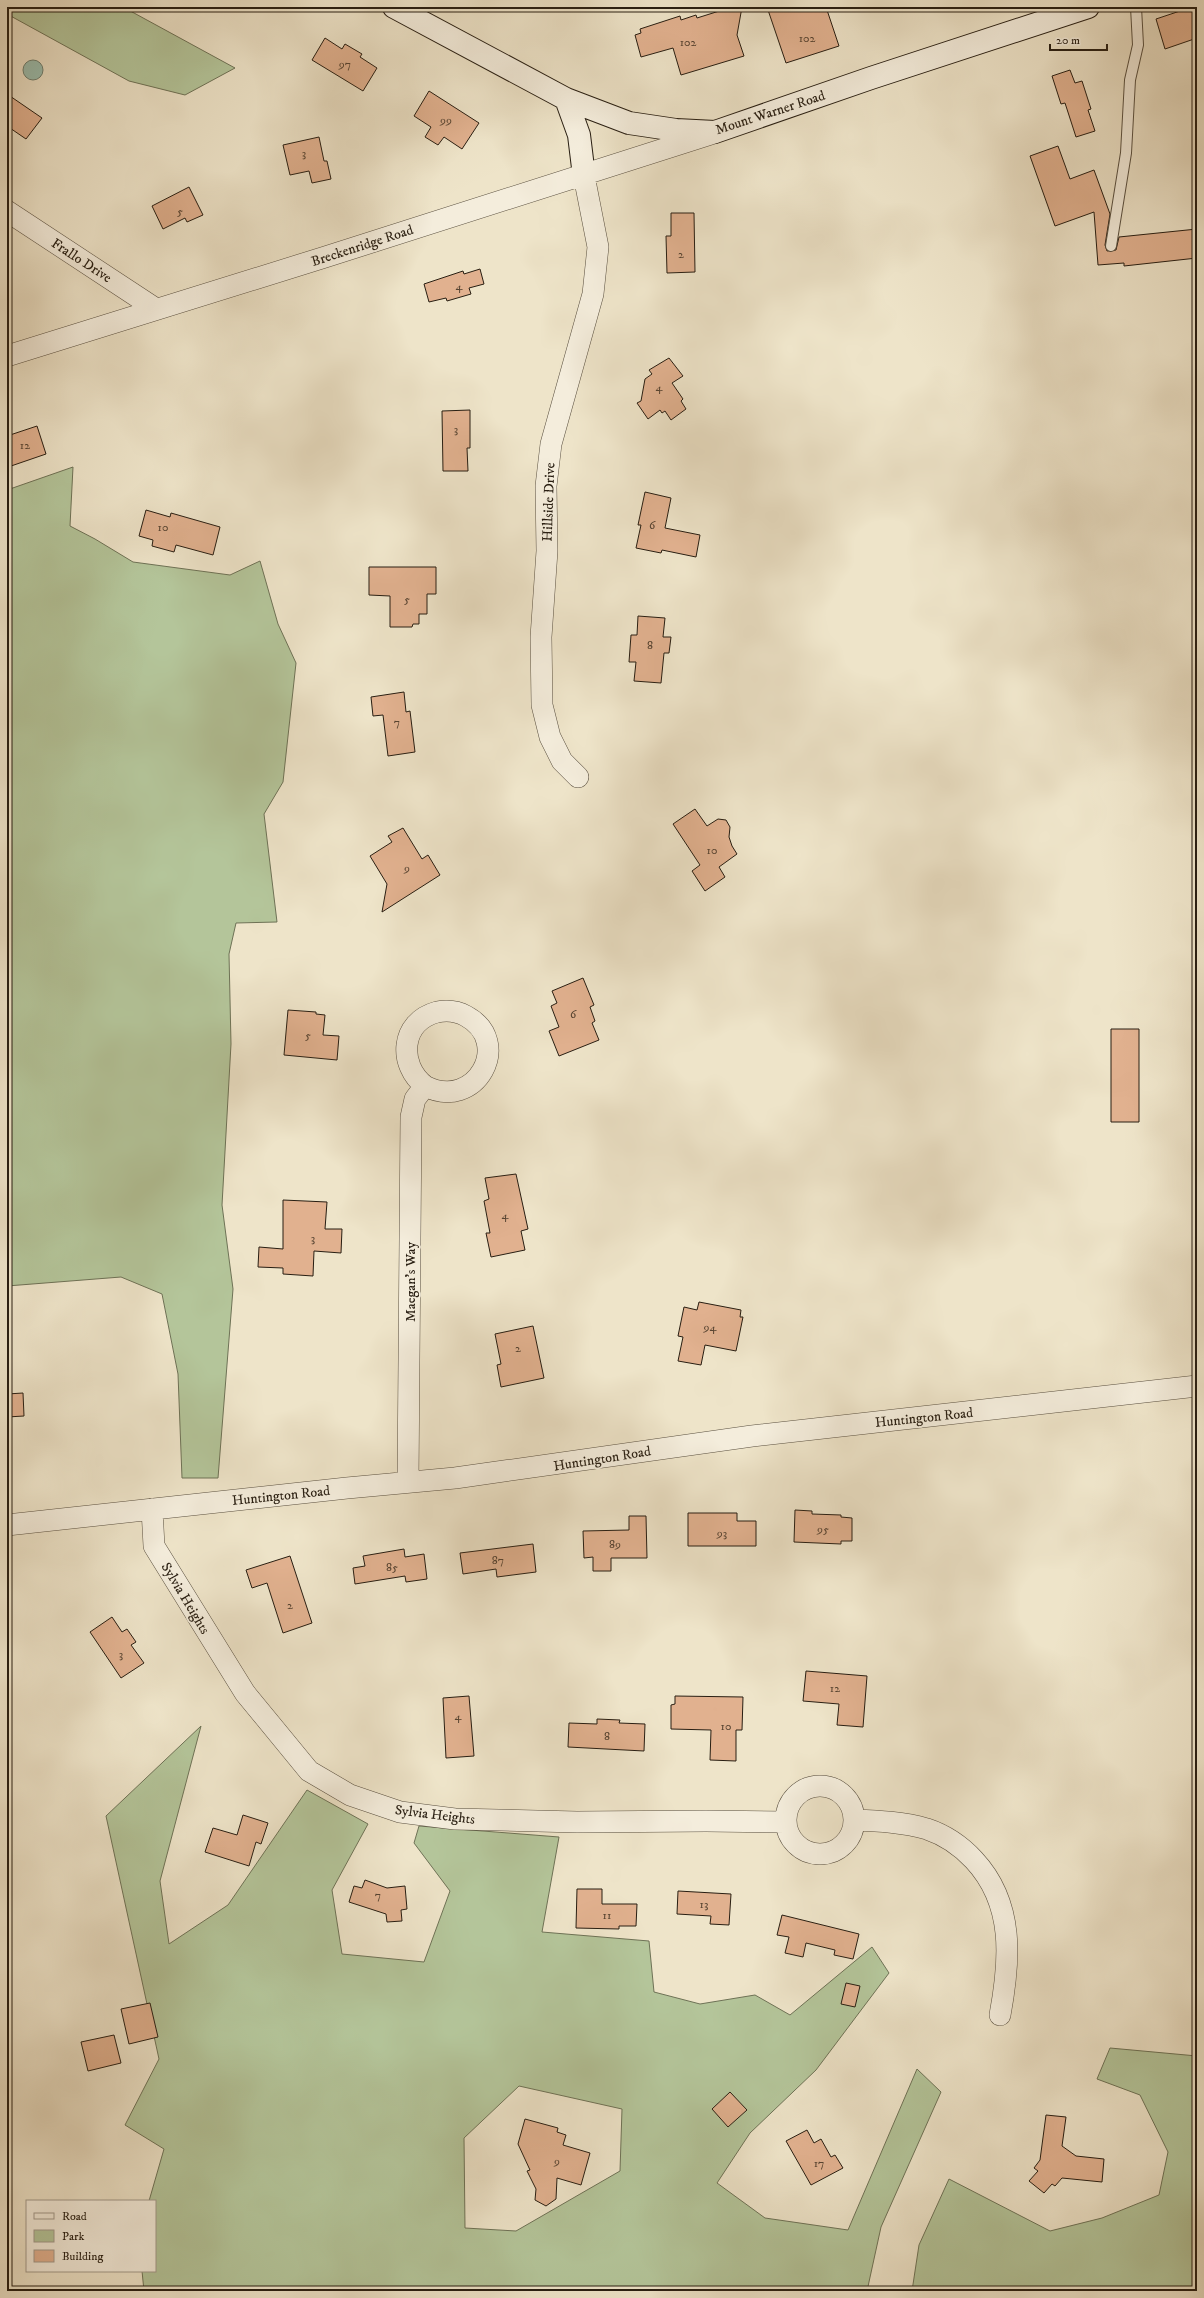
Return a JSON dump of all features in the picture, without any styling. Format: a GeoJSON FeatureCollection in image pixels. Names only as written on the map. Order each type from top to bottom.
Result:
{"type":"FeatureCollection","features":[{"type":"Feature","properties":{"kind":"main road","name":"Mount Warner Road"},"geometry":{"type":"LineString","coordinates":[[394,7],[566,100],[628,123],[676,130],[716,132],[871,78],[1088,7]]}},
{"type":"Feature","properties":{"kind":"main road"},"geometry":{"type":"LineString","coordinates":[[566,100],[579,135],[584,176]]}},
{"type":"Feature","properties":{"kind":"street","name":"Breckenridge Road"},"geometry":{"type":"LineString","coordinates":[[7,356],[584,176],[716,132]]}},
{"type":"Feature","properties":{"kind":"street","name":"Hillside Drive"},"geometry":{"type":"LineString","coordinates":[[578,777],[562,761],[550,737],[544,712],[541,636],[547,551],[546,486],[552,444],[582,340],[593,294],[598,247],[584,176]]}},
{"type":"Feature","properties":{"kind":"street","name":"Frallo Drive"},"geometry":{"type":"LineString","coordinates":[[7,211],[156,309]]}},
{"type":"Feature","properties":{"kind":"street","name":"Maegan's Way"},"geometry":{"type":"LineString","coordinates":[[408,1482],[411,1117],[415,1099],[425,1086]]}},
{"type":"Feature","properties":{"kind":"street","name":"Huntington Road"},"geometry":{"type":"LineString","coordinates":[[7,1525],[534,1468],[752,1436],[1197,1386]]}},
{"type":"Feature","properties":{"kind":"street","name":"Sylvia Heights"},"geometry":{"type":"LineString","coordinates":[[152,1509],[154,1546],[245,1693],[309,1770],[350,1795],[400,1812],[455,1819],[785,1822]]}},
{"type":"Feature","properties":{"kind":"street"},"geometry":{"type":"LineString","coordinates":[[819,1786],[831,1788],[846,1798],[852,1808],[854,1820],[852,1834],[843,1846],[831,1853],[817,1855],[804,1851],[792,1842],[785,1822],[787,1810],[796,1795],[807,1788],[819,1786]]}},
{"type":"Feature","properties":{"kind":"street"},"geometry":{"type":"LineString","coordinates":[[854,1820],[889,1822],[927,1829],[959,1846],[979,1865],[999,1900],[1007,1936],[1008,1968],[1000,2015]]}},
{"type":"Feature","properties":{"kind":"lane"},"geometry":{"type":"LineString","coordinates":[[1111,246],[1126,153],[1130,80],[1138,45],[1136,7]]}},
{"type":"Feature","properties":{"kind":"green space"},"geometry":{"type":"Polygon","coordinates":[[[7,7],[123,7],[235,68],[185,95],[129,81],[7,14],[7,7]]]}},
{"type":"Feature","properties":{"kind":"green space"},"geometry":{"type":"Polygon","coordinates":[[[73,467],[70,526],[133,562],[230,575],[260,561],[278,624],[296,663],[283,782],[264,814],[277,922],[236,923],[229,954],[231,1044],[222,1205],[233,1289],[218,1478],[182,1478],[178,1374],[162,1294],[121,1277],[7,1286],[7,490],[73,467]]]}},
{"type":"Feature","properties":{"kind":"green space"},"geometry":{"type":"Polygon","coordinates":[[[201,1726],[160,1881],[169,1944],[228,1905],[307,1790],[368,1824],[332,1890],[342,1954],[424,1962],[450,1891],[414,1843],[419,1826],[559,1837],[542,1932],[649,1941],[654,1992],[700,2004],[755,1995],[790,2015],[872,1947],[889,1973],[816,2070],[750,2133],[717,2183],[765,2218],[848,2230],[917,2069],[941,2092],[881,2227],[867,2291],[144,2291],[142,2272],[156,2272],[156,2200],[149,2200],[164,2149],[125,2125],[159,2059],[106,1816],[201,1726]],[[519,2086],[464,2138],[465,2228],[516,2231],[620,2171],[622,2109],[519,2086]]]}},
{"type":"Feature","properties":{"kind":"green space"},"geometry":{"type":"Polygon","coordinates":[[[1110,2048],[1197,2056],[1197,2291],[912,2291],[919,2245],[949,2179],[1050,2231],[1102,2218],[1159,2195],[1168,2152],[1140,2095],[1097,2079],[1110,2048]]]}},
{"type":"Feature","properties":{"kind":"shaded area"},"geometry":{"type":"Polygon","coordinates":[[[29,60],[37,60],[43,66],[43,74],[37,80],[29,80],[23,74],[23,66],[29,60]]]}},
{"type":"Feature","properties":{"kind":"building"},"geometry":{"type":"Polygon","coordinates":[[[732,7],[742,7],[737,35],[744,56],[681,75],[673,48],[641,57],[635,35],[641,33],[640,29],[680,16],[681,20],[696,15],[697,18],[732,7]]]}},
{"type":"Feature","properties":{"kind":"building"},"geometry":{"type":"Polygon","coordinates":[[[767,7],[826,7],[839,46],[786,63],[767,7]]]}},
{"type":"Feature","properties":{"kind":"building"},"geometry":{"type":"Polygon","coordinates":[[[1192,7],[1197,7],[1197,38],[1165,49],[1156,19],[1192,7]]]}},
{"type":"Feature","properties":{"kind":"building"},"geometry":{"type":"Polygon","coordinates":[[[325,38],[342,49],[345,44],[362,54],[360,57],[377,68],[363,91],[312,60],[325,38]]]}},
{"type":"Feature","properties":{"kind":"building"},"geometry":{"type":"Polygon","coordinates":[[[1070,70],[1075,83],[1082,81],[1091,109],[1088,110],[1095,131],[1076,137],[1065,103],[1061,104],[1052,76],[1070,70]]]}},
{"type":"Feature","properties":{"kind":"building"},"geometry":{"type":"Polygon","coordinates":[[[429,91],[479,123],[462,149],[444,137],[438,145],[425,137],[431,127],[414,116],[429,91]]]}},
{"type":"Feature","properties":{"kind":"building"},"geometry":{"type":"Polygon","coordinates":[[[7,94],[42,118],[26,139],[7,126],[7,94]]]}},
{"type":"Feature","properties":{"kind":"building"},"geometry":{"type":"Polygon","coordinates":[[[319,137],[324,161],[327,161],[331,179],[312,183],[309,171],[290,175],[283,145],[319,137]]]}},
{"type":"Feature","properties":{"kind":"building"},"geometry":{"type":"Polygon","coordinates":[[[1058,146],[1070,179],[1094,170],[1110,214],[1105,245],[1107,251],[1116,250],[1119,237],[1197,229],[1197,258],[1124,266],[1124,263],[1098,265],[1094,212],[1055,226],[1030,156],[1058,146]]]}},
{"type":"Feature","properties":{"kind":"building"},"geometry":{"type":"Polygon","coordinates":[[[189,187],[203,215],[187,222],[185,218],[163,229],[152,206],[189,187]]]}},
{"type":"Feature","properties":{"kind":"building"},"geometry":{"type":"Polygon","coordinates":[[[671,213],[694,213],[695,272],[667,273],[666,236],[671,236],[671,213]]]}},
{"type":"Feature","properties":{"kind":"building"},"geometry":{"type":"Polygon","coordinates":[[[480,269],[484,284],[469,288],[471,294],[447,301],[446,298],[429,302],[424,284],[463,271],[464,274],[480,269]]]}},
{"type":"Feature","properties":{"kind":"building"},"geometry":{"type":"Polygon","coordinates":[[[669,358],[683,376],[672,383],[683,399],[681,401],[686,409],[671,420],[665,411],[662,413],[660,410],[648,419],[637,403],[641,401],[645,379],[652,374],[649,370],[669,358]]]}},
{"type":"Feature","properties":{"kind":"building"},"geometry":{"type":"Polygon","coordinates":[[[470,410],[470,448],[467,448],[468,471],[443,471],[442,411],[470,410]]]}},
{"type":"Feature","properties":{"kind":"building"},"geometry":{"type":"Polygon","coordinates":[[[37,426],[46,454],[11,466],[7,455],[7,436],[37,426]]]}},
{"type":"Feature","properties":{"kind":"building"},"geometry":{"type":"Polygon","coordinates":[[[645,492],[671,498],[665,528],[700,535],[696,557],[662,550],[661,553],[636,548],[641,525],[638,525],[645,492]]]}},
{"type":"Feature","properties":{"kind":"building"},"geometry":{"type":"Polygon","coordinates":[[[146,510],[170,517],[171,513],[220,527],[213,555],[176,545],[174,552],[152,546],[153,540],[139,536],[146,510]]]}},
{"type":"Feature","properties":{"kind":"building"},"geometry":{"type":"Polygon","coordinates":[[[369,567],[436,567],[436,594],[427,594],[427,614],[419,614],[419,624],[413,624],[412,627],[390,627],[390,596],[369,595],[369,567]]]}},
{"type":"Feature","properties":{"kind":"building"},"geometry":{"type":"Polygon","coordinates":[[[638,616],[665,618],[663,637],[671,637],[669,653],[664,653],[661,683],[634,681],[636,662],[629,662],[631,635],[637,635],[638,616]]]}},
{"type":"Feature","properties":{"kind":"building"},"geometry":{"type":"Polygon","coordinates":[[[404,692],[406,712],[410,711],[415,752],[388,756],[383,715],[373,716],[371,697],[404,692]]]}},
{"type":"Feature","properties":{"kind":"building"},"geometry":{"type":"Polygon","coordinates":[[[695,809],[707,826],[718,819],[726,820],[730,827],[729,837],[737,854],[719,867],[725,877],[705,891],[692,871],[700,865],[673,824],[695,809]]]}},
{"type":"Feature","properties":{"kind":"building"},"geometry":{"type":"Polygon","coordinates":[[[403,828],[422,859],[428,855],[440,875],[382,912],[387,884],[370,856],[392,842],[388,836],[403,828]]]}},
{"type":"Feature","properties":{"kind":"building"},"geometry":{"type":"Polygon","coordinates":[[[583,978],[594,1005],[590,1007],[595,1021],[592,1023],[599,1040],[559,1056],[549,1031],[559,1027],[551,1006],[557,1003],[552,991],[583,978]]]}},
{"type":"Feature","properties":{"kind":"building"},"geometry":{"type":"Polygon","coordinates":[[[288,1010],[316,1012],[316,1014],[325,1015],[323,1035],[339,1036],[337,1060],[284,1055],[288,1010]]]}},
{"type":"Feature","properties":{"kind":"building"},"geometry":{"type":"Polygon","coordinates":[[[1111,1029],[1139,1029],[1139,1122],[1111,1122],[1111,1029]]]}},
{"type":"Feature","properties":{"kind":"building"},"geometry":{"type":"Polygon","coordinates":[[[516,1174],[528,1229],[521,1231],[525,1250],[491,1257],[486,1233],[490,1233],[484,1201],[489,1199],[485,1178],[516,1174]]]}},
{"type":"Feature","properties":{"kind":"building"},"geometry":{"type":"Polygon","coordinates":[[[283,1200],[327,1202],[325,1229],[342,1229],[341,1253],[314,1251],[313,1276],[283,1274],[283,1268],[258,1267],[259,1247],[283,1249],[283,1200]]]}},
{"type":"Feature","properties":{"kind":"building"},"geometry":{"type":"Polygon","coordinates":[[[699,1302],[741,1310],[740,1317],[743,1317],[736,1351],[705,1345],[701,1365],[678,1361],[683,1337],[678,1336],[684,1307],[697,1310],[699,1302]]]}},
{"type":"Feature","properties":{"kind":"building"},"geometry":{"type":"Polygon","coordinates":[[[533,1326],[544,1378],[501,1387],[497,1365],[501,1364],[495,1334],[533,1326]]]}},
{"type":"Feature","properties":{"kind":"building"},"geometry":{"type":"Polygon","coordinates":[[[23,1393],[24,1416],[7,1417],[7,1394],[23,1393]]]}},
{"type":"Feature","properties":{"kind":"building"},"geometry":{"type":"Polygon","coordinates":[[[795,1510],[812,1511],[812,1514],[841,1515],[841,1517],[852,1518],[852,1541],[841,1541],[841,1544],[794,1542],[795,1510]]]}},
{"type":"Feature","properties":{"kind":"building"},"geometry":{"type":"Polygon","coordinates":[[[688,1513],[737,1513],[737,1521],[756,1521],[756,1546],[688,1546],[688,1513]]]}},
{"type":"Feature","properties":{"kind":"building"},"geometry":{"type":"Polygon","coordinates":[[[629,1516],[646,1516],[647,1558],[611,1558],[611,1571],[593,1571],[593,1557],[584,1558],[583,1531],[629,1530],[629,1516]]]}},
{"type":"Feature","properties":{"kind":"building"},"geometry":{"type":"Polygon","coordinates":[[[533,1544],[536,1572],[497,1577],[496,1569],[463,1574],[460,1553],[533,1544]]]}},
{"type":"Feature","properties":{"kind":"building"},"geometry":{"type":"Polygon","coordinates":[[[404,1549],[405,1557],[424,1554],[427,1579],[406,1582],[405,1576],[355,1584],[353,1568],[365,1566],[363,1556],[404,1549]]]}},
{"type":"Feature","properties":{"kind":"building"},"geometry":{"type":"Polygon","coordinates":[[[290,1556],[312,1623],[283,1633],[267,1583],[252,1588],[246,1570],[290,1556]]]}},
{"type":"Feature","properties":{"kind":"building"},"geometry":{"type":"Polygon","coordinates":[[[112,1617],[122,1632],[127,1629],[136,1642],[131,1645],[144,1663],[121,1678],[90,1632],[112,1617]]]}},
{"type":"Feature","properties":{"kind":"building"},"geometry":{"type":"Polygon","coordinates":[[[806,1671],[867,1676],[863,1727],[837,1725],[839,1704],[803,1701],[806,1671]]]}},
{"type":"Feature","properties":{"kind":"building"},"geometry":{"type":"Polygon","coordinates":[[[469,1696],[474,1756],[446,1758],[443,1698],[469,1696]]]}},
{"type":"Feature","properties":{"kind":"building"},"geometry":{"type":"Polygon","coordinates":[[[675,1696],[743,1697],[742,1730],[736,1730],[736,1761],[710,1760],[711,1730],[671,1729],[671,1705],[675,1704],[675,1696]]]}},
{"type":"Feature","properties":{"kind":"building"},"geometry":{"type":"Polygon","coordinates":[[[597,1719],[620,1720],[619,1723],[645,1724],[644,1751],[568,1747],[569,1723],[597,1724],[597,1719]]]}},
{"type":"Feature","properties":{"kind":"building"},"geometry":{"type":"Polygon","coordinates":[[[243,1815],[268,1823],[261,1844],[256,1842],[249,1866],[205,1852],[213,1828],[237,1835],[243,1815]]]}},
{"type":"Feature","properties":{"kind":"building"},"geometry":{"type":"Polygon","coordinates":[[[365,1880],[387,1888],[405,1886],[407,1909],[401,1910],[402,1921],[387,1922],[386,1914],[349,1902],[354,1886],[362,1888],[365,1880]]]}},
{"type":"Feature","properties":{"kind":"building"},"geometry":{"type":"Polygon","coordinates":[[[577,1889],[602,1889],[602,1904],[637,1904],[636,1926],[619,1926],[619,1929],[576,1928],[577,1889]]]}},
{"type":"Feature","properties":{"kind":"building"},"geometry":{"type":"Polygon","coordinates":[[[678,1891],[731,1894],[729,1925],[710,1924],[711,1916],[677,1914],[678,1891]]]}},
{"type":"Feature","properties":{"kind":"building"},"geometry":{"type":"Polygon","coordinates":[[[782,1915],[859,1934],[853,1959],[834,1955],[835,1950],[806,1943],[803,1957],[785,1953],[789,1937],[777,1935],[782,1915]]]}},
{"type":"Feature","properties":{"kind":"building"},"geometry":{"type":"Polygon","coordinates":[[[846,1983],[860,1986],[855,2007],[841,2004],[846,1983]]]}},
{"type":"Feature","properties":{"kind":"building"},"geometry":{"type":"Polygon","coordinates":[[[150,2003],[158,2037],[129,2044],[121,2009],[150,2003]]]}},
{"type":"Feature","properties":{"kind":"building"},"geometry":{"type":"Polygon","coordinates":[[[114,2035],[121,2063],[88,2071],[81,2042],[114,2035]]]}},
{"type":"Feature","properties":{"kind":"building"},"geometry":{"type":"Polygon","coordinates":[[[730,2092],[747,2110],[728,2127],[712,2109],[730,2092]]]}},
{"type":"Feature","properties":{"kind":"building"},"geometry":{"type":"Polygon","coordinates":[[[1046,2115],[1066,2117],[1062,2146],[1076,2156],[1104,2159],[1102,2182],[1062,2178],[1055,2186],[1052,2184],[1044,2193],[1029,2181],[1038,2171],[1034,2168],[1040,2160],[1046,2115]]]}},
{"type":"Feature","properties":{"kind":"building"},"geometry":{"type":"Polygon","coordinates":[[[525,2119],[558,2128],[557,2132],[566,2135],[563,2145],[590,2153],[581,2185],[557,2178],[556,2199],[546,2206],[535,2200],[536,2189],[527,2171],[530,2170],[518,2144],[525,2119]]]}},
{"type":"Feature","properties":{"kind":"building"},"geometry":{"type":"Polygon","coordinates":[[[807,2130],[814,2143],[821,2139],[831,2157],[835,2155],[843,2168],[811,2185],[786,2141],[807,2130]]]}}]}
